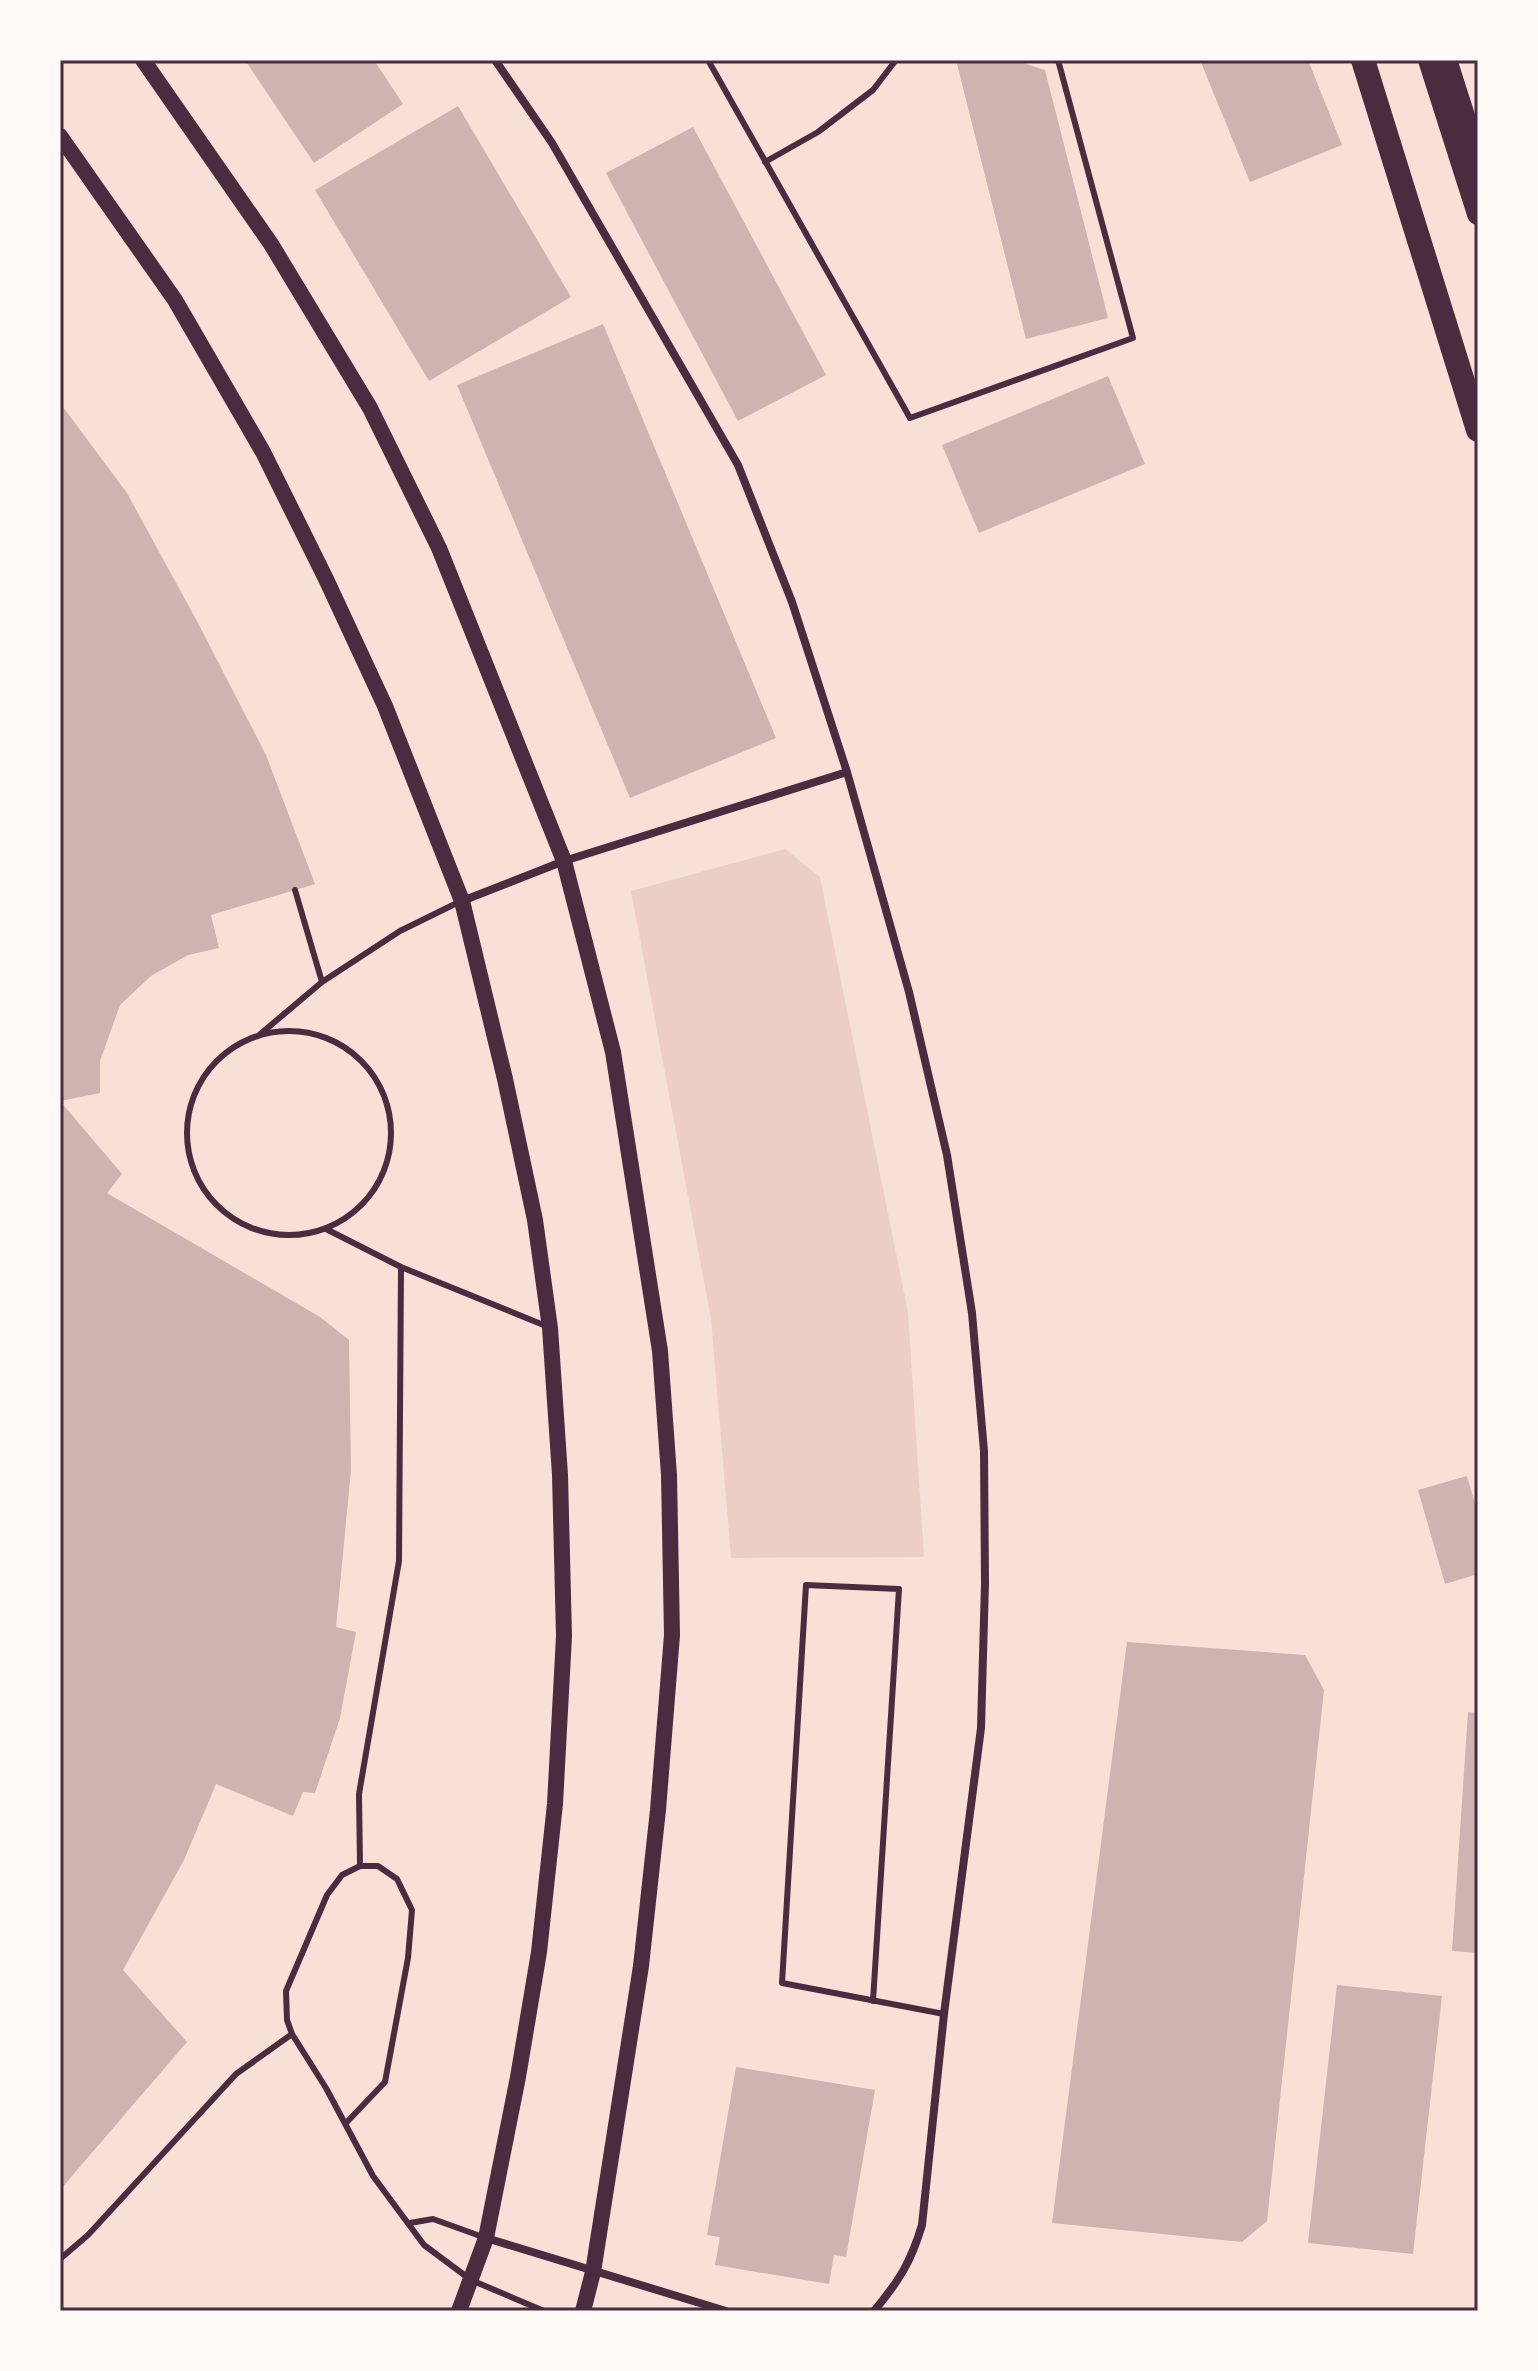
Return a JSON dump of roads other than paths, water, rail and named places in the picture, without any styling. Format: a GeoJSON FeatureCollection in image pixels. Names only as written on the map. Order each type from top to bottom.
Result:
{"type":"FeatureCollection","features":[{"type":"Feature","properties":{"kind":"highway"},"geometry":{"type":"LineString","coordinates":[[1363,60],[1478,430]]}},
{"type":"Feature","properties":{"kind":"highway"},"geometry":{"type":"LineString","coordinates":[[1429,60],[1478,214]]}},
{"type":"Feature","properties":{"kind":"highway"},"geometry":{"type":"LineString","coordinates":[[1445,60],[1478,163]]}},
{"type":"Feature","properties":{"kind":"main road"},"geometry":{"type":"LineString","coordinates":[[143,60],[271,244],[370,408],[439,548],[564,861],[613,1052],[660,1351],[669,1475],[672,1635],[641,1966],[593,2272],[583,2311]]}},
{"type":"Feature","properties":{"kind":"main road"},"geometry":{"type":"LineString","coordinates":[[60,136],[175,300],[263,452],[385,706],[462,901],[532,1206],[550,1328],[560,1475],[564,1636],[555,1804],[539,1952],[518,2077],[486,2238],[459,2311]]}},
{"type":"Feature","properties":{"kind":"street"},"geometry":{"type":"LineString","coordinates":[[495,60],[552,143],[738,465],[792,602],[847,772],[909,992],[947,1155],[972,1313],[984,1451],[985,1583],[981,1728],[944,2014],[922,2225],[913,2256],[874,2311]]}},
{"type":"Feature","properties":{"kind":"street"},"geometry":{"type":"LineString","coordinates":[[462,901],[564,861],[847,772]]}},
{"type":"Feature","properties":{"kind":"street"},"geometry":{"type":"LineString","coordinates":[[486,2238],[726,2311]]}},
{"type":"Feature","properties":{"kind":"lane"},"geometry":{"type":"LineString","coordinates":[[708,60],[910,418],[1133,338],[1058,60]]}},
{"type":"Feature","properties":{"kind":"lane"},"geometry":{"type":"LineString","coordinates":[[765,162],[818,132],[873,90],[896,60]]}},
{"type":"Feature","properties":{"kind":"lane"},"geometry":{"type":"LineString","coordinates":[[295,890],[322,982]]}},
{"type":"Feature","properties":{"kind":"lane"},"geometry":{"type":"LineString","coordinates":[[258,1036],[293,1031],[327,1038],[357,1056],[379,1083],[391,1116],[391,1151],[378,1184],[356,1211],[326,1229],[292,1236],[260,1231],[230,1218],[207,1195],[192,1167],[187,1135],[191,1102],[206,1074],[229,1051],[258,1036],[322,982],[400,931],[462,901]]}},
{"type":"Feature","properties":{"kind":"lane"},"geometry":{"type":"LineString","coordinates":[[326,1229],[401,1267],[550,1328]]}},
{"type":"Feature","properties":{"kind":"lane"},"geometry":{"type":"LineString","coordinates":[[360,1866],[359,1794],[399,1561],[401,1267]]}},
{"type":"Feature","properties":{"kind":"lane"},"geometry":{"type":"LineString","coordinates":[[873,2001],[899,1589],[806,1585],[782,1983],[873,2001],[944,2014]]}},
{"type":"Feature","properties":{"kind":"lane"},"geometry":{"type":"LineString","coordinates":[[346,2123],[385,2082],[408,1958],[412,1910],[397,1879],[378,1866],[360,1866],[342,1875],[327,1895],[286,1991],[287,2020],[292,2034],[346,2123],[373,2176],[424,2245],[471,2280],[544,2311]]}},
{"type":"Feature","properties":{"kind":"lane"},"geometry":{"type":"LineString","coordinates":[[60,2259],[88,2235],[236,2074],[292,2034]]}},
{"type":"Feature","properties":{"kind":"lane"},"geometry":{"type":"LineString","coordinates":[[410,2223],[433,2219],[486,2238]]}}]}
